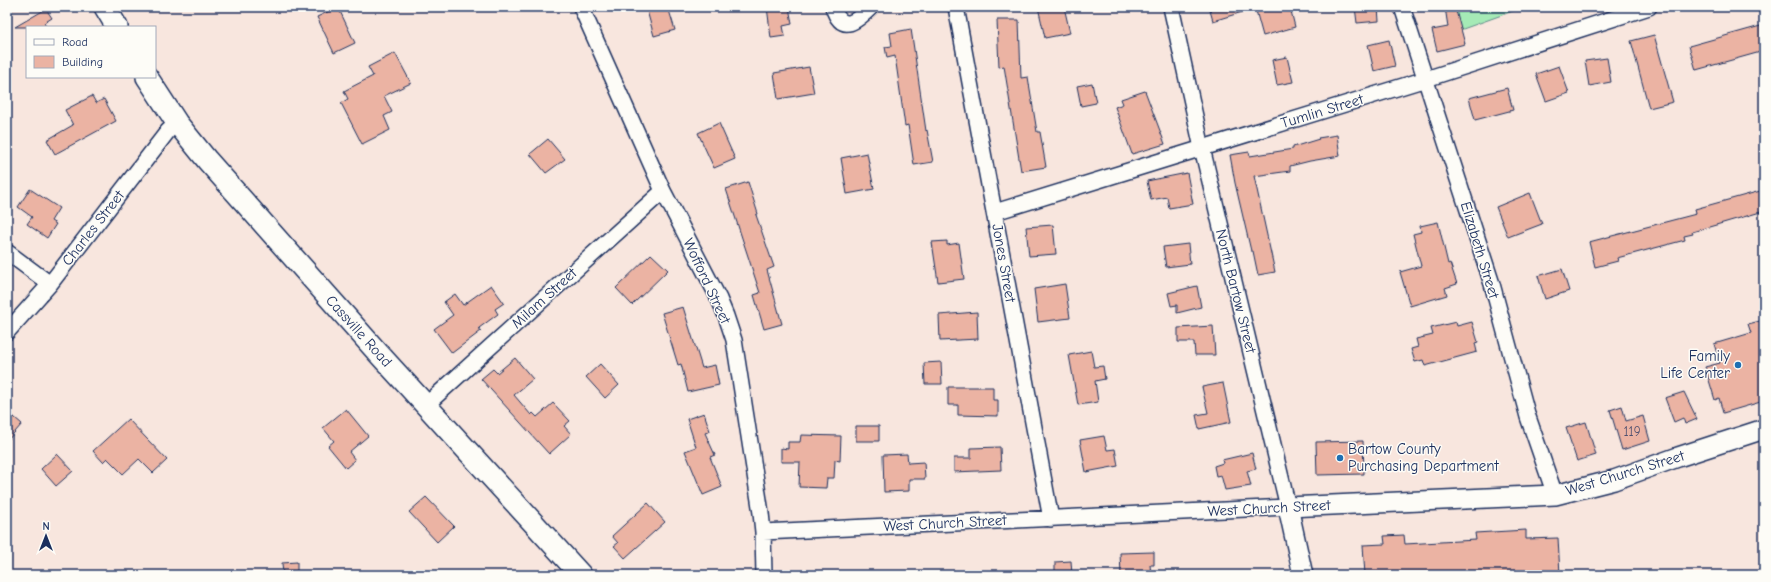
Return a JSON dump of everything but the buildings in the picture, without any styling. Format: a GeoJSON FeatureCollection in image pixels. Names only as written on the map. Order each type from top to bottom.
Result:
{"type":"FeatureCollection","features":[{"type":"Feature","properties":{"kind":"main road"},"geometry":{"type":"LineString","coordinates":[[105,7],[116,26]]}},
{"type":"Feature","properties":{"kind":"main road","name":"Cassville Road"},"geometry":{"type":"LineString","coordinates":[[148,78],[177,123],[292,257],[582,575]]}},
{"type":"Feature","properties":{"kind":"street","name":"Wofford Street"},"geometry":{"type":"LineString","coordinates":[[581,7],[663,191],[719,299],[734,340],[763,532],[764,575]]}},
{"type":"Feature","properties":{"kind":"street"},"geometry":{"type":"LineString","coordinates":[[832,7],[836,16],[843,22],[849,24],[857,21],[872,7]]}},
{"type":"Feature","properties":{"kind":"street","name":"Jones Street"},"geometry":{"type":"LineString","coordinates":[[956,7],[1051,519]]}},
{"type":"Feature","properties":{"kind":"street","name":"North Bartow Street"},"geometry":{"type":"LineString","coordinates":[[1171,7],[1202,148],[1303,575]]}},
{"type":"Feature","properties":{"kind":"street","name":"Elizabeth Street"},"geometry":{"type":"LineString","coordinates":[[1402,7],[1492,284],[1528,417],[1555,494]]}},
{"type":"Feature","properties":{"kind":"street","name":"Tumlin Street"},"geometry":{"type":"LineString","coordinates":[[995,212],[1426,79],[1649,7]]}},
{"type":"Feature","properties":{"kind":"street","name":"Charles Street"},"geometry":{"type":"LineString","coordinates":[[7,332],[50,284],[168,131],[177,123]]}},
{"type":"Feature","properties":{"kind":"street","name":"Milam Street"},"geometry":{"type":"LineString","coordinates":[[426,405],[663,191]]}},
{"type":"Feature","properties":{"kind":"street"},"geometry":{"type":"LineString","coordinates":[[7,252],[50,284]]}},
{"type":"Feature","properties":{"kind":"street","name":"West Church Street"},"geometry":{"type":"LineString","coordinates":[[763,532],[1555,494],[1614,480],[1685,454],[1764,430]]}},
{"type":"Feature","properties":{"kind":"green space"},"geometry":{"type":"Polygon","coordinates":[[[1446,7],[1524,7],[1449,34],[1446,7]]]}},
{"type":"Feature","properties":{"kind":"place","name":"Family Life Center"},"geometry":{"type":"Point","coordinates":[1738,365]}},
{"type":"Feature","properties":{"kind":"place","name":"Bartow County Purchasing Department"},"geometry":{"type":"Point","coordinates":[1340,458]}}]}
